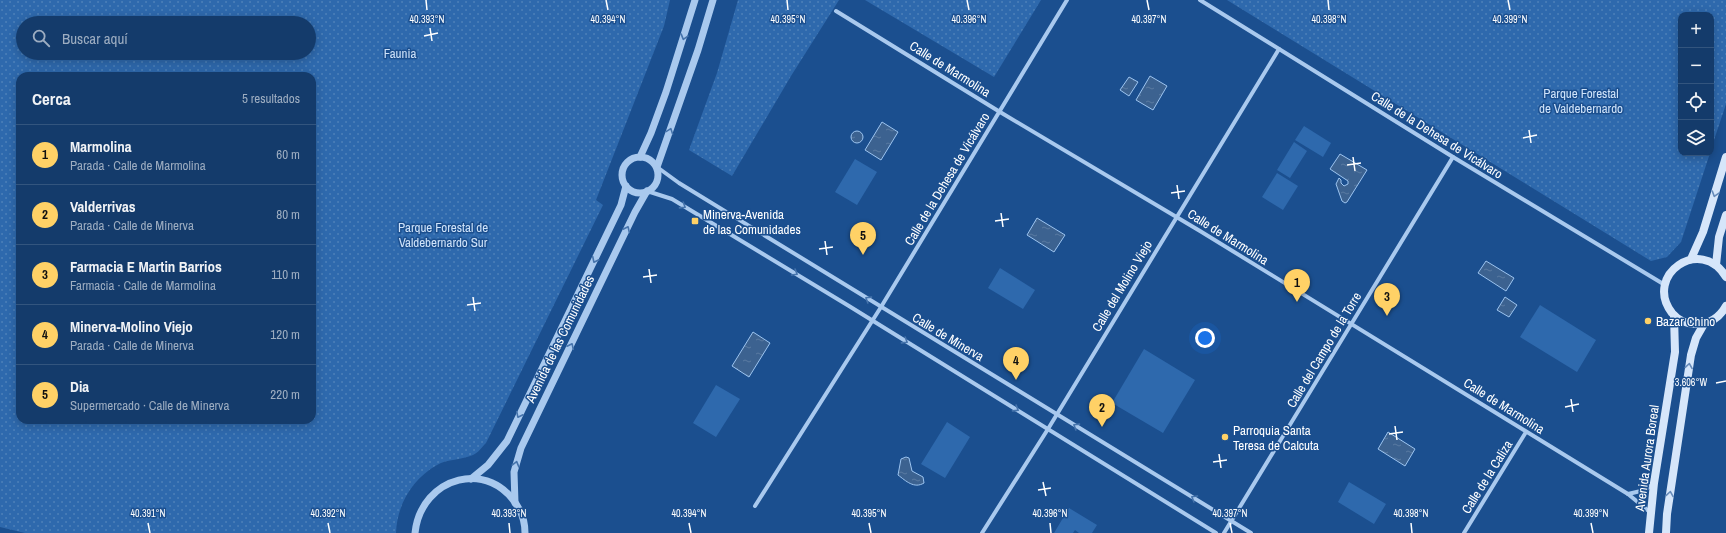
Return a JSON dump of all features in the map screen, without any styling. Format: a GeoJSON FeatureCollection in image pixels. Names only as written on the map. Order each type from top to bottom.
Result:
{"type":"FeatureCollection","features":[{"type":"Feature","properties":{"kind":"main road"},"geometry":{"type":"LineString","coordinates":[[1691,259],[1703,232],[1726,157]]}},
{"type":"Feature","properties":{"kind":"main road"},"geometry":{"type":"LineString","coordinates":[[1716,265],[1719,237],[1726,214]]}},
{"type":"Feature","properties":{"kind":"main road"},"geometry":{"type":"LineString","coordinates":[[1726,277],[1716,265],[1700,259],[1691,259],[1677,265],[1672,271],[1665,285],[1666,301],[1674,316],[1688,323],[1704,324],[1718,317],[1726,306]]}},
{"type":"Feature","properties":{"kind":"main road","name":"Avenida Aurora Boreal"},"geometry":{"type":"LineString","coordinates":[[1649,533],[1654,483],[1675,352],[1674,316]]}},
{"type":"Feature","properties":{"kind":"main road"},"geometry":{"type":"LineString","coordinates":[[1666,533],[1667,514],[1691,355],[1696,338],[1704,324]]}},
{"type":"Feature","properties":{"kind":"street"},"geometry":{"type":"LineString","coordinates":[[640,156],[652,133],[695,0]]}},
{"type":"Feature","properties":{"kind":"street"},"geometry":{"type":"LineString","coordinates":[[657,167],[652,161],[640,156],[633,158],[628,161],[624,167],[623,180],[626,186],[638,193],[647,192],[657,181],[657,167],[698,50],[713,0]]}},
{"type":"Feature","properties":{"kind":"street","name":"Calle de la Dehesa de Vicálvaro"},"geometry":{"type":"LineString","coordinates":[[880,307],[1067,0]]}},
{"type":"Feature","properties":{"kind":"street","name":"Calle de la Dehesa de Vicálvaro"},"geometry":{"type":"LineString","coordinates":[[1200,0],[1453,157],[1665,285]]}},
{"type":"Feature","properties":{"kind":"street","name":"Calle de Marmolina"},"geometry":{"type":"LineString","coordinates":[[836,11],[1628,494],[1651,513]]}},
{"type":"Feature","properties":{"kind":"street","name":"Calle del Molino Viejo"},"geometry":{"type":"LineString","coordinates":[[982,533],[1048,429],[1279,50]]}},
{"type":"Feature","properties":{"kind":"street","name":"Calle del Campo de la Torre"},"geometry":{"type":"LineString","coordinates":[[1224,533],[1453,157]]}},
{"type":"Feature","properties":{"kind":"street","name":"Calle de Minerva"},"geometry":{"type":"LineString","coordinates":[[657,167],[679,183],[880,307],[1251,533]]}},
{"type":"Feature","properties":{"kind":"street","name":"Avenida de las Comunidades"},"geometry":{"type":"LineString","coordinates":[[471,479],[488,465],[507,441],[621,205],[626,186]]}},
{"type":"Feature","properties":{"kind":"street","name":"Calle de Minerva"},"geometry":{"type":"LineString","coordinates":[[647,192],[672,198],[1216,533]]}},
{"type":"Feature","properties":{"kind":"street","name":"Avenida de las Comunidades"},"geometry":{"type":"LineString","coordinates":[[515,503],[514,472],[521,448],[635,212],[647,192]]}},
{"type":"Feature","properties":{"kind":"street"},"geometry":{"type":"LineString","coordinates":[[755,506],[880,307]]}},
{"type":"Feature","properties":{"kind":"street","name":"Calle de la Caliza"},"geometry":{"type":"LineString","coordinates":[[1464,533],[1526,432]]}},
{"type":"Feature","properties":{"kind":"street"},"geometry":{"type":"LineString","coordinates":[[415,533],[420,512],[432,494],[450,483],[471,479],[484,481],[507,493],[522,515],[526,532]]}},
{"type":"Feature","properties":{"kind":"street"},"geometry":{"type":"LineString","coordinates":[[1628,494],[1645,490],[1654,483]]}},
{"type":"Feature","properties":{"kind":"green space","name":"Parque Forestal de Valdebernardo Sur"},"geometry":{"type":"Polygon","coordinates":[[[0,0],[670,0],[664,26],[596,200],[603,205],[486,443],[475,454],[469,457],[437,465],[413,485],[399,513],[396,533],[25,533],[0,527],[0,0]]]}},
{"type":"Feature","properties":{"kind":"green space"},"geometry":{"type":"Polygon","coordinates":[[[738,0],[839,0],[791,76],[732,176],[689,150],[717,73],[738,0]]]}},
{"type":"Feature","properties":{"kind":"green space"},"geometry":{"type":"Polygon","coordinates":[[[865,0],[1041,0],[994,77],[865,0]]]}},
{"type":"Feature","properties":{"kind":"green space","name":"Parque Forestal de Valdebernardo"},"geometry":{"type":"Polygon","coordinates":[[[1227,0],[1726,0],[1726,104],[1714,140],[1714,12],[1678,12],[1678,156],[1709,156],[1681,242],[1667,257],[1651,261],[1227,0]]]}},
{"type":"Feature","properties":{"kind":"green space"},"geometry":{"type":"Polygon","coordinates":[[[1304,126],[1331,143],[1323,157],[1295,140],[1304,126]]]}},
{"type":"Feature","properties":{"kind":"green space"},"geometry":{"type":"Polygon","coordinates":[[[1294,142],[1307,151],[1290,178],[1277,170],[1294,142]]]}},
{"type":"Feature","properties":{"kind":"green space"},"geometry":{"type":"Polygon","coordinates":[[[855,159],[877,172],[857,205],[835,192],[855,159]]]}},
{"type":"Feature","properties":{"kind":"green space"},"geometry":{"type":"Polygon","coordinates":[[[1277,173],[1298,186],[1283,210],[1262,197],[1277,173]]]}},
{"type":"Feature","properties":{"kind":"green space"},"geometry":{"type":"Polygon","coordinates":[[[1000,268],[1035,290],[1023,309],[988,288],[1000,268]]]}},
{"type":"Feature","properties":{"kind":"green space"},"geometry":{"type":"Polygon","coordinates":[[[1540,305],[1596,340],[1577,372],[1520,337],[1540,305]]]}},
{"type":"Feature","properties":{"kind":"green space"},"geometry":{"type":"Polygon","coordinates":[[[1144,349],[1195,380],[1163,433],[1112,403],[1144,349]]]}},
{"type":"Feature","properties":{"kind":"green space"},"geometry":{"type":"Polygon","coordinates":[[[716,385],[740,399],[716,437],[693,423],[716,385]]]}},
{"type":"Feature","properties":{"kind":"green space"},"geometry":{"type":"Polygon","coordinates":[[[947,422],[970,437],[945,478],[921,464],[947,422]]]}},
{"type":"Feature","properties":{"kind":"green space"},"geometry":{"type":"Polygon","coordinates":[[[1349,482],[1386,504],[1374,524],[1338,502],[1349,482]]]}},
{"type":"Feature","properties":{"kind":"green space"},"geometry":{"type":"Polygon","coordinates":[[[1069,508],[1097,525],[1092,533],[1079,533],[1075,530],[1073,533],[1054,533],[1069,508]]]}},
{"type":"Feature","properties":{"kind":"water"},"geometry":{"type":"Polygon","coordinates":[[[1150,76],[1167,86],[1153,110],[1136,100],[1150,76]]]}},
{"type":"Feature","properties":{"kind":"water"},"geometry":{"type":"Polygon","coordinates":[[[1129,77],[1138,82],[1129,96],[1120,90],[1129,77]]]}},
{"type":"Feature","properties":{"kind":"water"},"geometry":{"type":"Polygon","coordinates":[[[882,122],[898,132],[881,160],[865,150],[882,122]]]}},
{"type":"Feature","properties":{"kind":"water"},"geometry":{"type":"Polygon","coordinates":[[[859,131],[862,132],[862,142],[855,143],[852,142],[851,135],[852,132],[859,131]]]}},
{"type":"Feature","properties":{"kind":"water"},"geometry":{"type":"Polygon","coordinates":[[[1340,154],[1367,170],[1345,203],[1342,201],[1336,184],[1339,178],[1344,186],[1348,184],[1348,181],[1330,169],[1340,154]]]}},
{"type":"Feature","properties":{"kind":"water"},"geometry":{"type":"Polygon","coordinates":[[[1037,218],[1065,235],[1054,252],[1027,235],[1037,218]]]}},
{"type":"Feature","properties":{"kind":"water"},"geometry":{"type":"Polygon","coordinates":[[[1486,261],[1514,278],[1506,291],[1478,273],[1486,261]]]}},
{"type":"Feature","properties":{"kind":"water"},"geometry":{"type":"Polygon","coordinates":[[[1505,297],[1517,305],[1509,317],[1497,310],[1505,297]]]}},
{"type":"Feature","properties":{"kind":"water"},"geometry":{"type":"Polygon","coordinates":[[[753,332],[770,343],[749,377],[732,366],[753,332]]]}},
{"type":"Feature","properties":{"kind":"water"},"geometry":{"type":"Polygon","coordinates":[[[1388,432],[1415,449],[1405,466],[1378,449],[1388,432]]]}},
{"type":"Feature","properties":{"kind":"water"},"geometry":{"type":"Polygon","coordinates":[[[906,457],[909,458],[912,471],[923,477],[924,483],[920,485],[913,485],[898,475],[901,459],[906,457]]]}},
{"type":"Feature","properties":{"kind":"place","name":"Minerva-Avenida de las Comunidades"},"geometry":{"type":"Point","coordinates":[695,221]}},
{"type":"Feature","properties":{"kind":"place","name":"Dia"},"geometry":{"type":"Point","coordinates":[863,255]}},
{"type":"Feature","properties":{"kind":"place","name":"Marmolina"},"geometry":{"type":"Point","coordinates":[1297,302]}},
{"type":"Feature","properties":{"kind":"place","name":"Farmacia E Martin Barrios"},"geometry":{"type":"Point","coordinates":[1387,316]}},
{"type":"Feature","properties":{"kind":"place","name":"Bazar Chino"},"geometry":{"type":"Point","coordinates":[1648,321]}},
{"type":"Feature","properties":{"kind":"place","name":"Minerva-Molino Viejo"},"geometry":{"type":"Point","coordinates":[1016,380]}},
{"type":"Feature","properties":{"kind":"place","name":"Valderrivas"},"geometry":{"type":"Point","coordinates":[1102,427]}},
{"type":"Feature","properties":{"kind":"place","name":"Parroquia Santa Teresa de Calcuta"},"geometry":{"type":"Point","coordinates":[1225,437]}},
{"type":"Feature","properties":{"kind":"park label","name":"Faunia"},"geometry":{"type":"Point","coordinates":[400,53]}}]}
